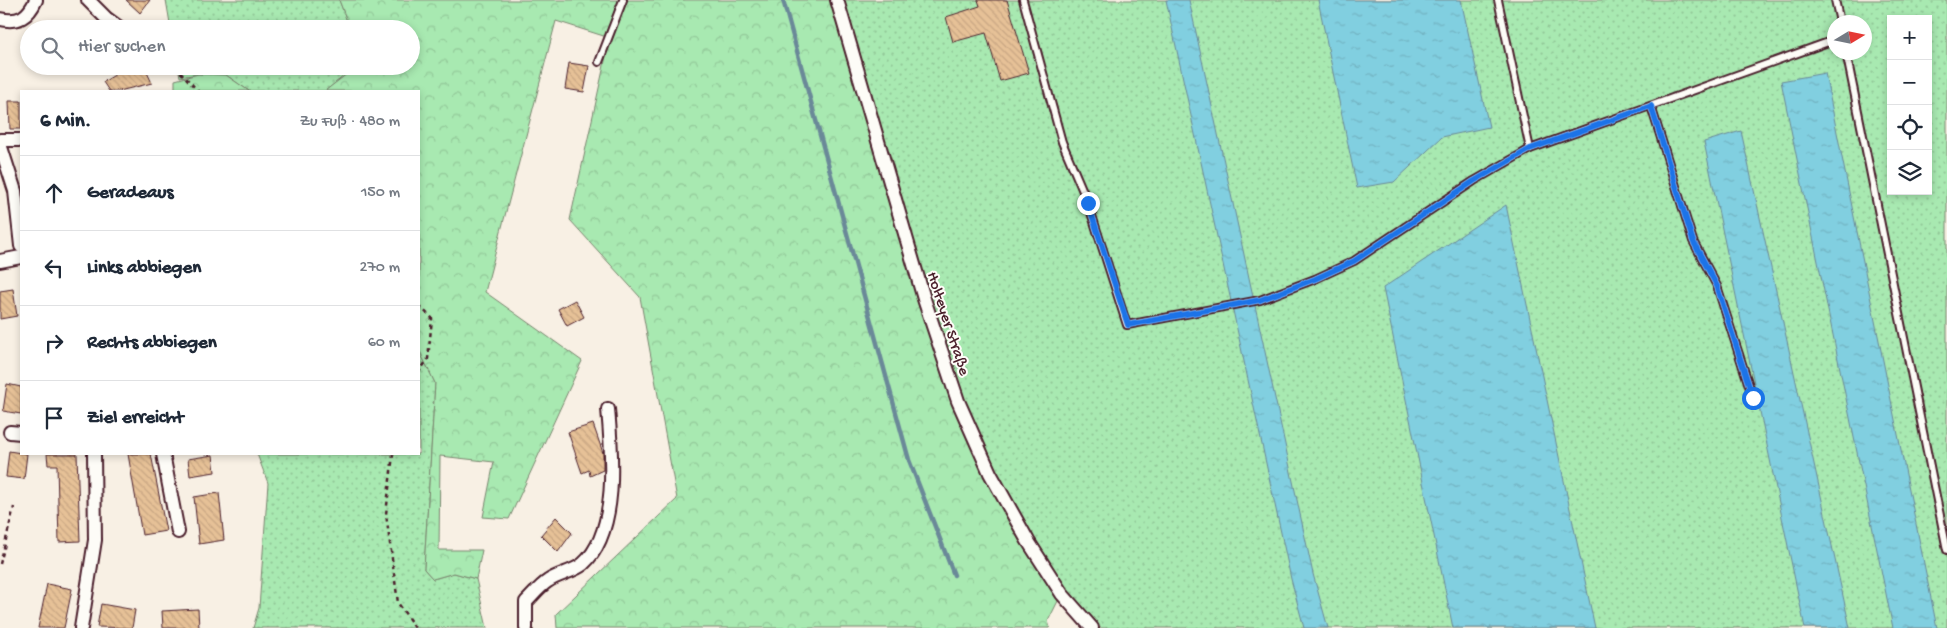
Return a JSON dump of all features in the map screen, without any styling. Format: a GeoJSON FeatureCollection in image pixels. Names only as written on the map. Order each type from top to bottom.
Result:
{"type":"FeatureCollection","features":[{"type":"Feature","properties":{"kind":"street"},"geometry":{"type":"LineString","coordinates":[[0,19],[17,20],[26,15],[36,0]]}},
{"type":"Feature","properties":{"kind":"street"},"geometry":{"type":"LineString","coordinates":[[88,0],[109,20]]}},
{"type":"Feature","properties":{"kind":"street","name":"Holteyer Straße"},"geometry":{"type":"LineString","coordinates":[[837,0],[924,299],[958,401],[990,473],[1028,540],[1062,594],[1092,628]]}},
{"type":"Feature","properties":{"kind":"street"},"geometry":{"type":"LineString","coordinates":[[20,140],[0,142],[15,191],[20,237]]}},
{"type":"Feature","properties":{"kind":"street"},"geometry":{"type":"LineString","coordinates":[[0,261],[20,257]]}},
{"type":"Feature","properties":{"kind":"street"},"geometry":{"type":"LineString","coordinates":[[526,628],[526,602],[548,581],[582,565],[595,549],[606,522],[611,490],[612,462],[608,409]]}},
{"type":"Feature","properties":{"kind":"street"},"geometry":{"type":"LineString","coordinates":[[81,628],[95,540],[94,455]]}},
{"type":"Feature","properties":{"kind":"street"},"geometry":{"type":"LineString","coordinates":[[163,455],[178,532]]}},
{"type":"Feature","properties":{"kind":"lane"},"geometry":{"type":"LineString","coordinates":[[599,62],[624,0]]}},
{"type":"Feature","properties":{"kind":"lane"},"geometry":{"type":"LineString","coordinates":[[1023,0],[1062,142],[1088,203],[1128,325],[1260,300],[1315,279],[1354,261],[1474,181],[1530,149],[1827,43]]}},
{"type":"Feature","properties":{"kind":"lane"},"geometry":{"type":"LineString","coordinates":[[1498,0],[1530,149]]}},
{"type":"Feature","properties":{"kind":"lane"},"geometry":{"type":"LineString","coordinates":[[1835,0],[1838,15]]}},
{"type":"Feature","properties":{"kind":"lane"},"geometry":{"type":"LineString","coordinates":[[1848,60],[1947,550]]}},
{"type":"Feature","properties":{"kind":"lane"},"geometry":{"type":"LineString","coordinates":[[1651,106],[1693,241],[1717,286],[1753,398]]}},
{"type":"Feature","properties":{"kind":"path"},"geometry":{"type":"LineString","coordinates":[[183,75],[197,90]]}},
{"type":"Feature","properties":{"kind":"path"},"geometry":{"type":"LineString","coordinates":[[420,307],[432,318],[428,359],[420,371]]}},
{"type":"Feature","properties":{"kind":"path"},"geometry":{"type":"LineString","coordinates":[[393,455],[386,514],[398,603],[415,628]]}},
{"type":"Feature","properties":{"kind":"path"},"geometry":{"type":"LineString","coordinates":[[0,564],[14,507]]}},
{"type":"Feature","properties":{"kind":"green space"},"geometry":{"type":"Polygon","coordinates":[[[166,0],[339,0],[347,20],[169,20],[166,0]]]}},
{"type":"Feature","properties":{"kind":"green space"},"geometry":{"type":"Polygon","coordinates":[[[339,0],[833,0],[954,403],[1060,597],[1048,621],[1050,628],[557,628],[556,614],[677,499],[640,297],[570,220],[610,38],[556,21],[485,292],[582,361],[509,519],[483,517],[494,462],[440,456],[439,550],[482,550],[476,579],[454,573],[433,579],[424,569],[435,383],[420,352],[420,90],[326,90],[345,75],[420,75],[420,20],[347,20],[339,0]]]}},
{"type":"Feature","properties":{"kind":"green space"},"geometry":{"type":"Polygon","coordinates":[[[841,0],[1947,0],[1947,628],[1095,628],[1064,593],[991,464],[964,403],[947,356],[841,0]]]}},
{"type":"Feature","properties":{"kind":"green space"},"geometry":{"type":"Polygon","coordinates":[[[194,75],[226,75],[248,90],[175,90],[175,80],[194,75]]]}},
{"type":"Feature","properties":{"kind":"green space"},"geometry":{"type":"Polygon","coordinates":[[[226,75],[345,75],[326,90],[248,90],[226,75]]]}},
{"type":"Feature","properties":{"kind":"green space"},"geometry":{"type":"Polygon","coordinates":[[[420,352],[435,383],[424,569],[433,579],[454,573],[476,579],[487,628],[253,628],[259,608],[268,483],[257,455],[420,455],[420,352]]]}},
{"type":"Feature","properties":{"kind":"water"},"geometry":{"type":"Polygon","coordinates":[[[1166,0],[1189,0],[1313,574],[1328,628],[1304,628],[1291,579],[1166,0]]]}},
{"type":"Feature","properties":{"kind":"water"},"geometry":{"type":"Polygon","coordinates":[[[1318,0],[1461,0],[1489,127],[1442,137],[1394,182],[1357,188],[1318,0]]]}},
{"type":"Feature","properties":{"kind":"water"},"geometry":{"type":"Polygon","coordinates":[[[1825,73],[1937,628],[1893,628],[1781,81],[1825,73]]]}},
{"type":"Feature","properties":{"kind":"water"},"geometry":{"type":"Polygon","coordinates":[[[1741,131],[1850,628],[1805,628],[1704,142],[1741,131]]]}},
{"type":"Feature","properties":{"kind":"water"},"geometry":{"type":"Polygon","coordinates":[[[1506,205],[1595,628],[1453,628],[1383,288],[1506,205]]]}},
{"type":"Feature","properties":{"kind":"building"},"geometry":{"type":"Polygon","coordinates":[[[126,0],[150,0],[140,13],[126,0]]]}},
{"type":"Feature","properties":{"kind":"building"},"geometry":{"type":"Polygon","coordinates":[[[978,0],[1007,0],[1029,73],[1000,81],[986,33],[953,42],[946,17],[980,6],[978,0]]]}},
{"type":"Feature","properties":{"kind":"building"},"geometry":{"type":"Polygon","coordinates":[[[569,63],[589,66],[584,92],[565,89],[569,63]]]}},
{"type":"Feature","properties":{"kind":"building"},"geometry":{"type":"Polygon","coordinates":[[[115,75],[148,75],[152,83],[123,90],[108,90],[103,82],[115,75]]]}},
{"type":"Feature","properties":{"kind":"building"},"geometry":{"type":"Polygon","coordinates":[[[9,101],[20,101],[20,129],[10,129],[9,101]]]}},
{"type":"Feature","properties":{"kind":"building"},"geometry":{"type":"Polygon","coordinates":[[[13,289],[17,316],[0,319],[0,291],[13,289]]]}},
{"type":"Feature","properties":{"kind":"building"},"geometry":{"type":"Polygon","coordinates":[[[575,300],[584,317],[567,326],[558,309],[575,300]]]}},
{"type":"Feature","properties":{"kind":"building"},"geometry":{"type":"Polygon","coordinates":[[[7,384],[20,387],[20,414],[3,411],[7,384]]]}},
{"type":"Feature","properties":{"kind":"building"},"geometry":{"type":"Polygon","coordinates":[[[593,424],[603,453],[603,470],[590,476],[589,470],[582,473],[568,432],[593,424]]]}},
{"type":"Feature","properties":{"kind":"building"},"geometry":{"type":"Polygon","coordinates":[[[9,451],[20,453],[20,455],[27,455],[24,479],[6,477],[9,451]]]}},
{"type":"Feature","properties":{"kind":"building"},"geometry":{"type":"Polygon","coordinates":[[[47,455],[77,455],[80,541],[59,542],[57,465],[48,465],[47,455]]]}},
{"type":"Feature","properties":{"kind":"building"},"geometry":{"type":"Polygon","coordinates":[[[128,455],[151,455],[166,531],[142,535],[128,455]]]}},
{"type":"Feature","properties":{"kind":"building"},"geometry":{"type":"Polygon","coordinates":[[[213,455],[215,472],[190,476],[188,459],[213,455]]]}},
{"type":"Feature","properties":{"kind":"building"},"geometry":{"type":"Polygon","coordinates":[[[219,493],[224,540],[199,544],[194,497],[219,493]]]}},
{"type":"Feature","properties":{"kind":"building"},"geometry":{"type":"Polygon","coordinates":[[[556,517],[572,533],[558,552],[541,535],[556,517]]]}},
{"type":"Feature","properties":{"kind":"building"},"geometry":{"type":"Polygon","coordinates":[[[47,584],[72,589],[64,628],[38,628],[47,584]]]}},
{"type":"Feature","properties":{"kind":"building"},"geometry":{"type":"Polygon","coordinates":[[[101,604],[135,610],[132,628],[97,627],[101,604]]]}},
{"type":"Feature","properties":{"kind":"building"},"geometry":{"type":"Polygon","coordinates":[[[198,609],[199,628],[163,628],[162,611],[198,609]]]}},
{"type":"Feature","properties":{"kind":"waterway"},"geometry":{"type":"LineString","coordinates":[[783,0],[909,460],[954,575]]}},
{"type":"Feature","properties":{"kind":"route"},"geometry":{"type":"LineString","coordinates":[[1088,203],[1128,325],[1260,300],[1315,279],[1354,261],[1474,181],[1530,149],[1651,106],[1693,241],[1717,286],[1753,398]]}}]}
